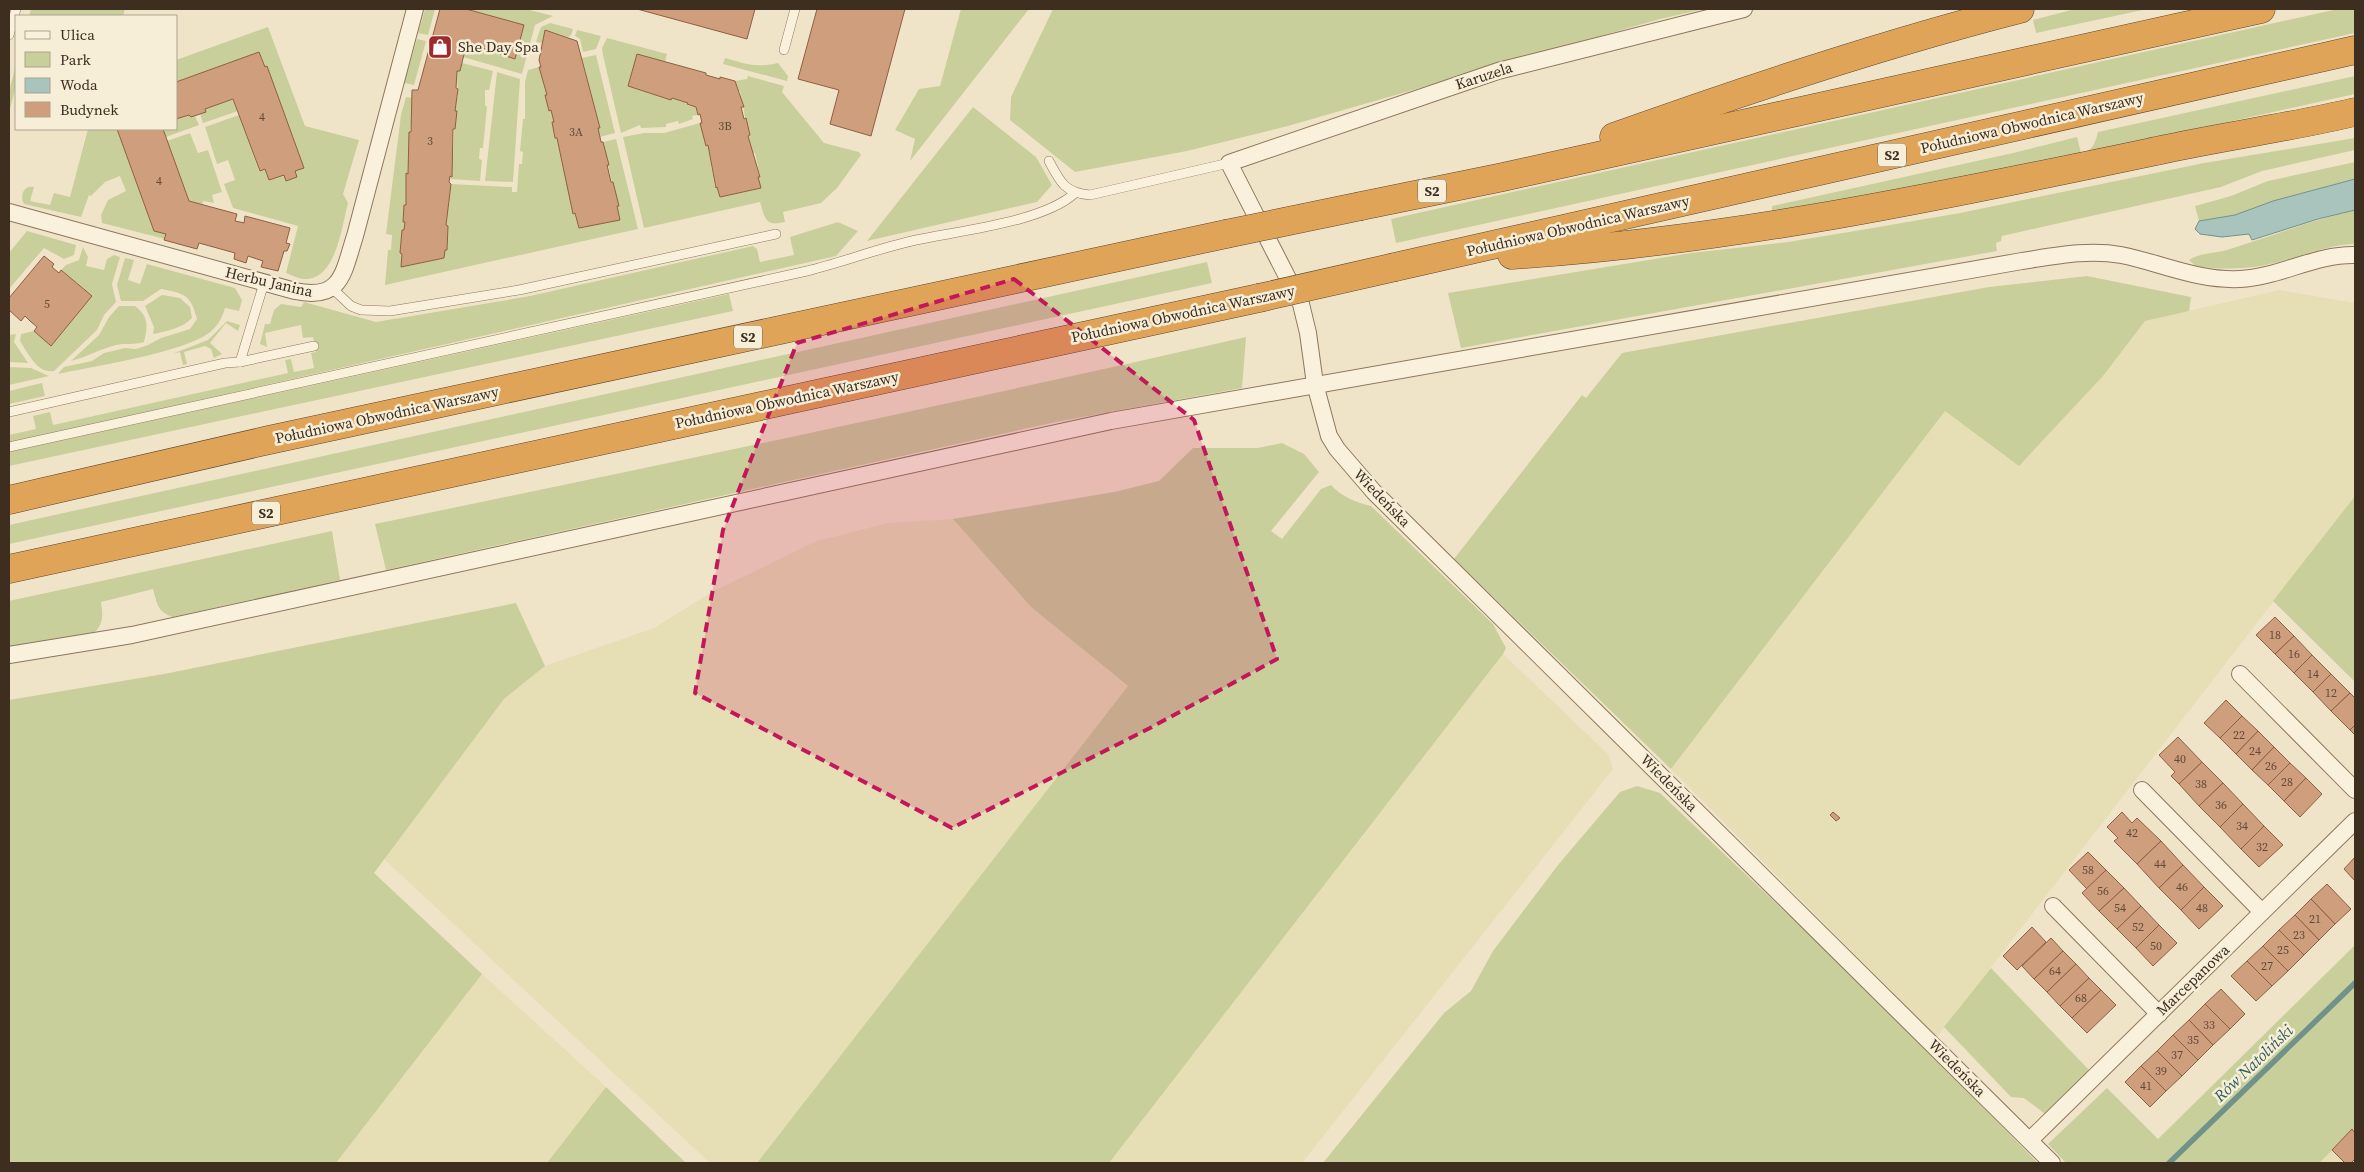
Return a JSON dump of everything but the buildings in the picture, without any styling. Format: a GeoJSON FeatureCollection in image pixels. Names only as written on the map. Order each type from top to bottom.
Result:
{"type":"FeatureCollection","features":[{"type":"Feature","properties":{"kind":"highway"},"geometry":{"type":"LineString","coordinates":[[1504,177],[1758,86],[1936,30],[2020,9]]}},
{"type":"Feature","properties":{"kind":"highway","name":"Południowa Obwodnica Warszawy"},"geometry":{"type":"LineString","coordinates":[[9,500],[269,440],[1226,234],[1504,177],[2261,9]]}},
{"type":"Feature","properties":{"kind":"highway","name":"Południowa Obwodnica Warszawy"},"geometry":{"type":"LineString","coordinates":[[9,569],[1260,298],[2355,50]]}},
{"type":"Feature","properties":{"kind":"highway"},"geometry":{"type":"LineString","coordinates":[[1428,260],[1598,250],[1766,226],[2021,180],[2205,140],[2355,112]]}},
{"type":"Feature","properties":{"kind":"street","name":"Herbu Janina"},"geometry":{"type":"LineString","coordinates":[[9,212],[308,294],[316,294],[333,289],[343,273],[354,236],[415,9]]}},
{"type":"Feature","properties":{"kind":"street","name":"Karuzela"},"geometry":{"type":"LineString","coordinates":[[1229,163],[1498,71],[1744,9]]}},
{"type":"Feature","properties":{"kind":"street","name":"Wiedeńska"},"geometry":{"type":"LineString","coordinates":[[1229,163],[1301,304],[1308,333],[1315,384],[1329,436],[1337,449],[1374,492],[2052,1163]]}},
{"type":"Feature","properties":{"kind":"street"},"geometry":{"type":"LineString","coordinates":[[9,655],[132,635],[1062,430],[2063,254],[2084,252],[2120,255],[2201,277],[2233,279],[2262,277],[2335,257],[2355,255]]}},
{"type":"Feature","properties":{"kind":"street"},"geometry":{"type":"LineString","coordinates":[[2240,674],[2355,790]]}},
{"type":"Feature","properties":{"kind":"street"},"geometry":{"type":"LineString","coordinates":[[2142,790],[2262,912]]}},
{"type":"Feature","properties":{"kind":"street","name":"Marcepanowa"},"geometry":{"type":"LineString","coordinates":[[2030,1140],[2355,821]]}},
{"type":"Feature","properties":{"kind":"street"},"geometry":{"type":"LineString","coordinates":[[2053,906],[2158,1014]]}},
{"type":"Feature","properties":{"kind":"lane"},"geometry":{"type":"LineString","coordinates":[[9,35],[16,9]]}},
{"type":"Feature","properties":{"kind":"lane"},"geometry":{"type":"LineString","coordinates":[[784,50],[795,9]]}},
{"type":"Feature","properties":{"kind":"lane"},"geometry":{"type":"LineString","coordinates":[[1049,161],[1058,178],[1066,187],[1075,193],[1090,195],[1229,163]]}},
{"type":"Feature","properties":{"kind":"lane"},"geometry":{"type":"LineString","coordinates":[[9,447],[807,271],[917,240],[975,230],[1035,214],[1065,202],[1075,193]]}},
{"type":"Feature","properties":{"kind":"lane"},"geometry":{"type":"LineString","coordinates":[[333,289],[351,306],[361,310],[390,311],[519,290],[776,234]]}},
{"type":"Feature","properties":{"kind":"lane"},"geometry":{"type":"LineString","coordinates":[[240,362],[264,283]]}},
{"type":"Feature","properties":{"kind":"lane"},"geometry":{"type":"LineString","coordinates":[[9,412],[225,363],[240,362],[314,346]]}},
{"type":"Feature","properties":{"kind":"highlighted area"},"geometry":{"type":"Polygon","coordinates":[[[1014,279],[1194,420],[1277,659],[1150,728],[952,828],[695,693],[723,530],[797,343],[1014,279]]]}},
{"type":"Feature","properties":{"kind":"shaded area"},"geometry":{"type":"Polygon","coordinates":[[[2279,290],[2355,303],[2355,496],[1937,1037],[1671,769],[1945,410],[2019,466],[2103,376],[2145,321],[2279,290]]]}},
{"type":"Feature","properties":{"kind":"shaded area"},"geometry":{"type":"Polygon","coordinates":[[[953,519],[1031,607],[1128,686],[757,1163],[710,1163],[384,859],[504,699],[545,666],[654,628],[712,592],[817,541],[888,523],[953,519]]]}},
{"type":"Feature","properties":{"kind":"shaded area"},"geometry":{"type":"Polygon","coordinates":[[[1503,654],[1608,754],[1613,769],[1302,1163],[1109,1163],[1503,654]]]}},
{"type":"Feature","properties":{"kind":"shaded area"},"geometry":{"type":"Polygon","coordinates":[[[482,974],[606,1087],[547,1163],[336,1163],[482,974]]]}},
{"type":"Feature","properties":{"kind":"shaded area"},"geometry":{"type":"Polygon","coordinates":[[[2355,1128],[2355,1163],[2319,1163],[2355,1128]]]}},
{"type":"Feature","properties":{"kind":"green space"},"geometry":{"type":"Polygon","coordinates":[[[31,9],[125,9],[123,15],[29,15],[31,9]]]}},
{"type":"Feature","properties":{"kind":"green space"},"geometry":{"type":"Polygon","coordinates":[[[425,9],[435,9],[428,35],[418,33],[425,9]]]}},
{"type":"Feature","properties":{"kind":"green space"},"geometry":{"type":"Polygon","coordinates":[[[466,9],[526,9],[553,16],[535,25],[522,74],[463,57],[466,46],[478,49],[479,47],[515,59],[524,25],[466,9]]]}},
{"type":"Feature","properties":{"kind":"green space"},"geometry":{"type":"Polygon","coordinates":[[[961,9],[1029,9],[910,161],[915,139],[895,130],[919,89],[940,86],[961,9]]]}},
{"type":"Feature","properties":{"kind":"green space"},"geometry":{"type":"Polygon","coordinates":[[[1053,9],[1704,9],[1660,19],[1288,126],[1187,151],[1075,172],[1010,120],[1011,97],[1053,9]]]}},
{"type":"Feature","properties":{"kind":"green space"},"geometry":{"type":"Polygon","coordinates":[[[2075,9],[2147,9],[2036,33],[2033,20],[2075,9]]]}},
{"type":"Feature","properties":{"kind":"green space"},"geometry":{"type":"Polygon","coordinates":[[[2338,9],[2355,9],[2355,33],[1396,243],[1391,219],[2338,9]]]}},
{"type":"Feature","properties":{"kind":"green space"},"geometry":{"type":"Polygon","coordinates":[[[550,23],[573,29],[571,35],[568,37],[545,30],[542,43],[536,42],[541,27],[550,23]]]}},
{"type":"Feature","properties":{"kind":"green space"},"geometry":{"type":"Polygon","coordinates":[[[268,27],[305,126],[359,140],[343,194],[348,203],[340,238],[330,262],[324,271],[315,277],[304,279],[286,273],[298,226],[233,208],[224,184],[235,180],[228,160],[217,164],[205,127],[239,115],[259,171],[265,169],[269,180],[284,175],[286,181],[297,177],[295,171],[304,168],[267,67],[265,67],[259,52],[178,81],[178,59],[268,27]]]}},
{"type":"Feature","properties":{"kind":"green space"},"geometry":{"type":"Polygon","coordinates":[[[577,30],[601,36],[596,49],[583,52],[580,39],[575,36],[577,30]]]}},
{"type":"Feature","properties":{"kind":"green space"},"geometry":{"type":"Polygon","coordinates":[[[607,38],[667,54],[665,62],[637,54],[628,86],[671,100],[672,98],[688,103],[687,105],[696,107],[698,115],[692,116],[693,119],[679,124],[678,121],[666,124],[666,127],[641,128],[640,125],[621,133],[603,55],[602,48],[607,38]]]}},
{"type":"Feature","properties":{"kind":"green space"},"geometry":{"type":"Polygon","coordinates":[[[417,39],[426,41],[414,85],[404,83],[417,39]]]}},
{"type":"Feature","properties":{"kind":"green space"},"geometry":{"type":"Polygon","coordinates":[[[596,55],[615,133],[600,137],[598,128],[600,128],[582,58],[596,55]]]}},
{"type":"Feature","properties":{"kind":"green space"},"geometry":{"type":"Polygon","coordinates":[[[725,58],[745,64],[778,63],[788,76],[787,81],[723,64],[725,58]]]}},
{"type":"Feature","properties":{"kind":"green space"},"geometry":{"type":"Polygon","coordinates":[[[462,63],[493,71],[489,90],[485,90],[485,105],[487,107],[483,148],[480,148],[479,159],[482,160],[480,181],[450,179],[452,176],[456,98],[458,97],[457,71],[462,63]]]}},
{"type":"Feature","properties":{"kind":"green space"},"geometry":{"type":"Polygon","coordinates":[[[539,67],[547,95],[545,96],[554,122],[552,123],[555,138],[557,138],[573,213],[575,213],[579,228],[620,219],[603,142],[616,139],[638,229],[385,285],[388,250],[391,250],[392,235],[386,234],[401,115],[406,97],[412,98],[411,107],[413,107],[408,149],[410,149],[408,174],[406,174],[406,205],[404,205],[403,222],[405,222],[404,230],[402,231],[400,253],[402,254],[402,267],[444,258],[445,250],[447,249],[448,226],[446,225],[451,184],[512,187],[512,192],[517,192],[519,164],[522,164],[523,152],[520,151],[523,119],[525,119],[525,82],[528,70],[539,67]]]}},
{"type":"Feature","properties":{"kind":"green space"},"geometry":{"type":"Polygon","coordinates":[[[15,68],[15,90],[9,112],[9,92],[15,68]]]}},
{"type":"Feature","properties":{"kind":"green space"},"geometry":{"type":"Polygon","coordinates":[[[497,72],[520,79],[513,182],[485,181],[497,72]]]}},
{"type":"Feature","properties":{"kind":"green space"},"geometry":{"type":"Polygon","coordinates":[[[748,76],[784,86],[782,92],[824,143],[859,152],[861,155],[837,188],[821,203],[783,212],[785,222],[773,223],[767,220],[760,202],[644,228],[623,137],[644,133],[664,133],[700,123],[706,146],[708,145],[715,187],[717,187],[720,197],[761,188],[758,177],[760,176],[755,153],[752,153],[740,91],[738,91],[735,81],[747,79],[748,76]]]}},
{"type":"Feature","properties":{"kind":"green space"},"geometry":{"type":"Polygon","coordinates":[[[2355,76],[2355,94],[1994,174],[1772,212],[1772,206],[2077,137],[2081,153],[2091,148],[2098,132],[2355,76]]]}},
{"type":"Feature","properties":{"kind":"green space"},"geometry":{"type":"Polygon","coordinates":[[[233,99],[238,111],[203,123],[200,114],[206,112],[205,109],[233,99]]]}},
{"type":"Feature","properties":{"kind":"green space"},"geometry":{"type":"Polygon","coordinates":[[[973,107],[1036,157],[1052,185],[1037,202],[867,241],[973,107]]]}},
{"type":"Feature","properties":{"kind":"green space"},"geometry":{"type":"Polygon","coordinates":[[[189,115],[191,117],[195,116],[199,125],[166,137],[163,130],[178,130],[178,118],[189,115]]]}},
{"type":"Feature","properties":{"kind":"green space"},"geometry":{"type":"Polygon","coordinates":[[[88,130],[117,130],[154,231],[166,234],[165,239],[102,223],[101,215],[108,200],[126,191],[120,176],[105,182],[91,196],[89,195],[81,217],[24,204],[22,198],[25,189],[30,187],[34,187],[30,201],[50,205],[54,193],[70,197],[88,130]]]}},
{"type":"Feature","properties":{"kind":"green space"},"geometry":{"type":"Polygon","coordinates":[[[190,133],[198,153],[208,150],[222,192],[212,195],[214,203],[203,201],[202,205],[189,201],[167,141],[190,133]]]}},
{"type":"Feature","properties":{"kind":"green space"},"geometry":{"type":"Polygon","coordinates":[[[2355,138],[2355,150],[2262,171],[2221,187],[2002,236],[2001,241],[1996,243],[1997,251],[1461,348],[1448,293],[1691,253],[1788,242],[1867,229],[1960,213],[2204,163],[2355,138]]]}},
{"type":"Feature","properties":{"kind":"green space"},"geometry":{"type":"Polygon","coordinates":[[[2355,162],[2355,179],[2273,201],[2235,215],[2199,221],[2195,206],[2231,196],[2268,181],[2355,162]]]}},
{"type":"Feature","properties":{"kind":"green space"},"geometry":{"type":"Polygon","coordinates":[[[2355,210],[2355,244],[2333,247],[2261,266],[2243,268],[2197,267],[2189,260],[2198,256],[2225,251],[2308,223],[2355,210]]]}},
{"type":"Feature","properties":{"kind":"green space"},"geometry":{"type":"Polygon","coordinates":[[[838,222],[858,231],[836,256],[9,443],[9,435],[36,429],[33,416],[50,412],[53,425],[288,373],[285,360],[291,359],[294,372],[314,368],[311,353],[316,352],[313,337],[303,338],[301,325],[265,333],[267,347],[260,344],[265,324],[270,324],[274,310],[281,304],[301,307],[304,302],[376,322],[530,296],[753,246],[757,249],[760,262],[794,255],[790,237],[838,222]]]}},
{"type":"Feature","properties":{"kind":"green space"},"geometry":{"type":"Polygon","coordinates":[[[27,231],[76,245],[74,255],[64,259],[44,248],[9,289],[9,253],[27,231]]]}},
{"type":"Feature","properties":{"kind":"green space"},"geometry":{"type":"Polygon","coordinates":[[[83,247],[88,257],[86,266],[104,270],[107,259],[114,255],[120,257],[112,284],[116,302],[104,315],[97,330],[54,371],[48,371],[38,366],[30,357],[20,341],[21,334],[34,331],[51,345],[92,296],[61,270],[66,265],[79,260],[83,247]]]}},
{"type":"Feature","properties":{"kind":"green space"},"geometry":{"type":"Polygon","coordinates":[[[125,258],[134,260],[128,280],[140,284],[147,264],[235,288],[242,300],[239,311],[225,308],[215,328],[196,340],[179,347],[137,358],[58,374],[64,367],[92,361],[104,353],[125,348],[136,349],[161,338],[190,329],[197,319],[189,300],[175,292],[161,289],[143,301],[121,301],[117,285],[125,258]]]}},
{"type":"Feature","properties":{"kind":"green space"},"geometry":{"type":"Polygon","coordinates":[[[1207,262],[1212,283],[9,544],[9,525],[1207,262]]]}},
{"type":"Feature","properties":{"kind":"green space"},"geometry":{"type":"Polygon","coordinates":[[[2087,276],[2191,297],[2189,311],[2145,321],[2103,376],[2019,466],[1945,411],[1671,769],[1454,559],[1582,395],[1586,398],[1622,353],[1989,287],[2087,276]]]}},
{"type":"Feature","properties":{"kind":"green space"},"geometry":{"type":"Polygon","coordinates":[[[729,294],[733,311],[9,466],[9,452],[729,294]]]}},
{"type":"Feature","properties":{"kind":"green space"},"geometry":{"type":"Polygon","coordinates":[[[162,295],[180,298],[190,307],[192,318],[179,327],[153,334],[154,327],[145,306],[162,295]]]}},
{"type":"Feature","properties":{"kind":"green space"},"geometry":{"type":"Polygon","coordinates":[[[119,306],[135,306],[143,314],[147,326],[144,342],[116,345],[71,361],[99,335],[109,317],[119,306]]]}},
{"type":"Feature","properties":{"kind":"green space"},"geometry":{"type":"Polygon","coordinates":[[[227,321],[240,325],[238,331],[226,323],[210,343],[222,354],[214,358],[211,349],[205,346],[184,352],[187,364],[183,365],[180,352],[172,354],[208,340],[227,321]]]}},
{"type":"Feature","properties":{"kind":"green space"},"geometry":{"type":"Polygon","coordinates":[[[16,334],[14,342],[28,363],[9,362],[9,335],[16,334]]]}},
{"type":"Feature","properties":{"kind":"green space"},"geometry":{"type":"Polygon","coordinates":[[[1246,337],[1242,388],[1056,422],[386,570],[375,524],[811,433],[1246,337]]]}},
{"type":"Feature","properties":{"kind":"green space"},"geometry":{"type":"Polygon","coordinates":[[[9,367],[31,368],[49,376],[9,385],[9,367]]]}},
{"type":"Feature","properties":{"kind":"green space"},"geometry":{"type":"Polygon","coordinates":[[[42,383],[45,396],[9,404],[9,391],[42,383]]]}},
{"type":"Feature","properties":{"kind":"green space"},"geometry":{"type":"Polygon","coordinates":[[[1282,443],[1304,454],[1319,472],[1271,531],[1282,539],[1321,489],[1331,485],[1349,499],[1371,506],[1493,624],[1506,648],[1503,654],[1109,1163],[757,1163],[1128,686],[1031,607],[953,519],[1114,492],[1159,481],[1193,448],[1258,448],[1282,443]]]}},
{"type":"Feature","properties":{"kind":"green space"},"geometry":{"type":"Polygon","coordinates":[[[2355,496],[2355,682],[2273,601],[2355,496]]]}},
{"type":"Feature","properties":{"kind":"green space"},"geometry":{"type":"Polygon","coordinates":[[[332,531],[340,580],[173,617],[161,610],[153,589],[101,602],[102,620],[98,628],[91,635],[9,647],[9,601],[332,531]]]}},
{"type":"Feature","properties":{"kind":"green space"},"geometry":{"type":"Polygon","coordinates":[[[516,603],[545,666],[504,699],[374,873],[482,974],[336,1163],[9,1163],[9,700],[164,674],[516,603]]]}},
{"type":"Feature","properties":{"kind":"green space"},"geometry":{"type":"Polygon","coordinates":[[[1637,786],[1660,793],[1864,987],[2038,1163],[1323,1163],[1444,1013],[1471,991],[1493,951],[1558,865],[1620,792],[1637,786]]]}},
{"type":"Feature","properties":{"kind":"green space"},"geometry":{"type":"Polygon","coordinates":[[[2355,945],[2355,1128],[2319,1163],[2066,1163],[2048,1144],[2107,1088],[2158,1139],[2355,945]]]}},
{"type":"Feature","properties":{"kind":"green space"},"geometry":{"type":"Polygon","coordinates":[[[1991,968],[2090,1071],[2045,1114],[2024,1098],[2011,1097],[1944,1027],[1991,968]]]}},
{"type":"Feature","properties":{"kind":"green space"},"geometry":{"type":"Polygon","coordinates":[[[606,1087],[686,1163],[547,1163],[606,1087]]]}},
{"type":"Feature","properties":{"kind":"water"},"geometry":{"type":"Polygon","coordinates":[[[2355,179],[2355,210],[2318,219],[2252,240],[2249,234],[2222,237],[2200,234],[2195,229],[2199,221],[2235,215],[2273,201],[2355,179]]]}},
{"type":"Feature","properties":{"kind":"waterway","name":"Rów Natoliński"},"geometry":{"type":"LineString","coordinates":[[2169,1163],[2355,983]]}},
{"type":"Feature","properties":{"kind":"place","name":"She Day Spa"},"geometry":{"type":"Point","coordinates":[440,47]}}]}
